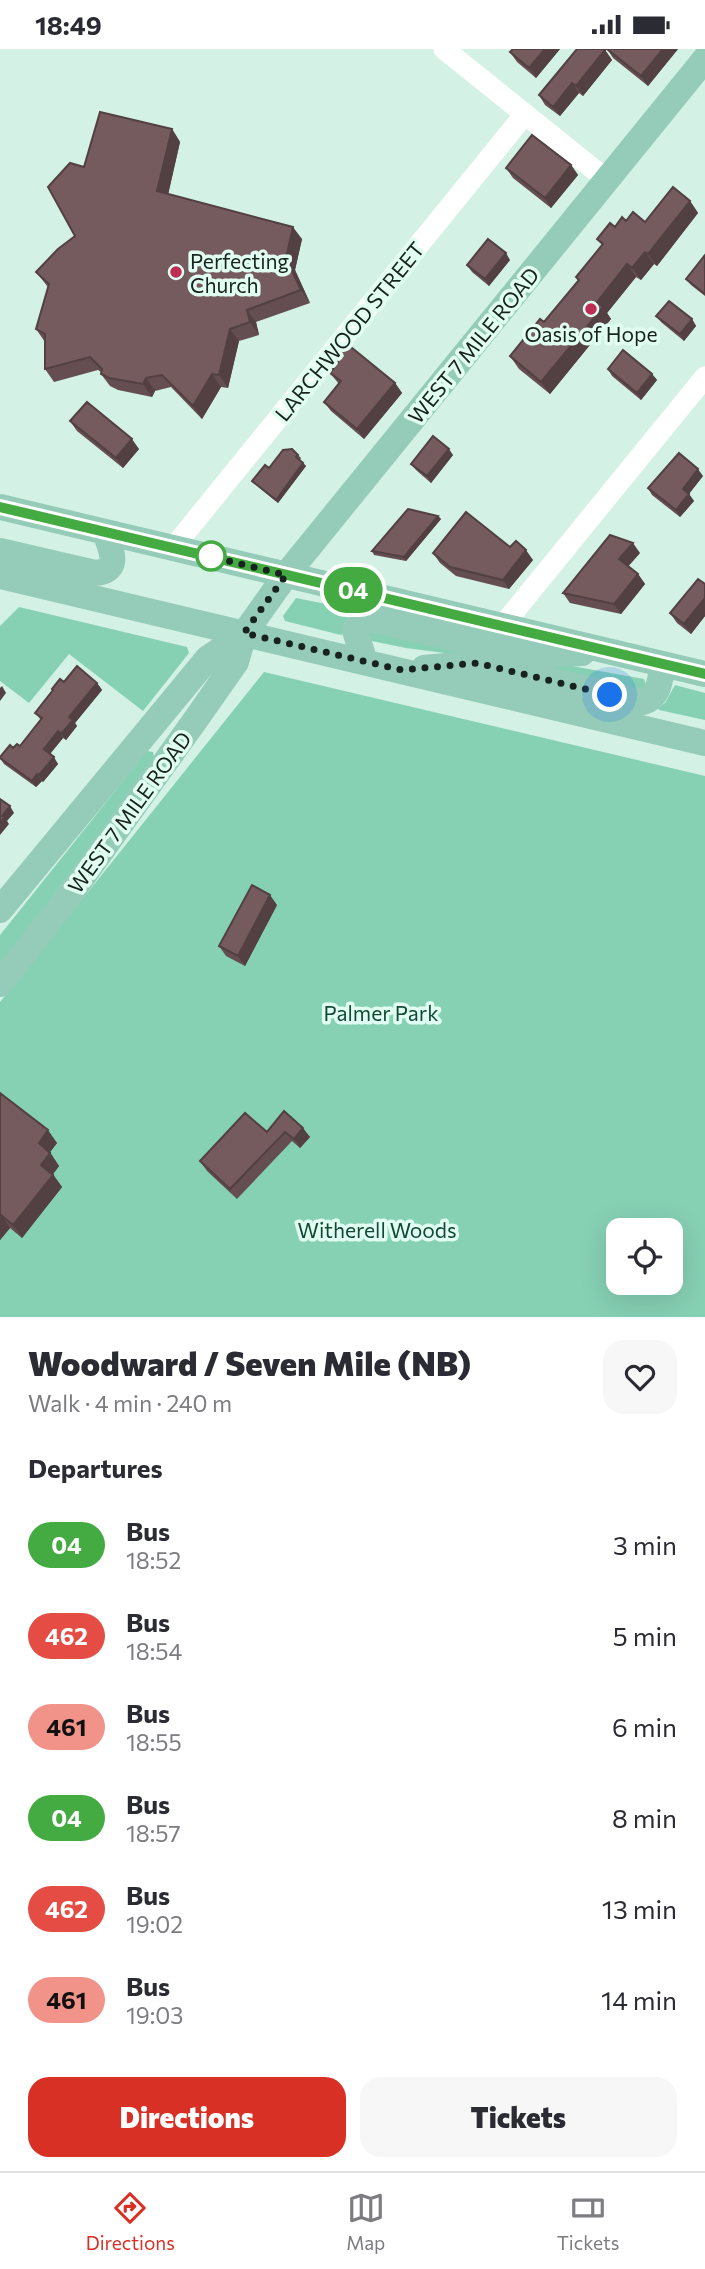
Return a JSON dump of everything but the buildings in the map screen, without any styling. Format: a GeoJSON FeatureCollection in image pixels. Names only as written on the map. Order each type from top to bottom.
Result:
{"type":"FeatureCollection","features":[{"type":"Feature","properties":{"kind":"main road","name":"WEST 7 MILE ROAD"},"geometry":{"type":"LineString","coordinates":[[0,910],[208,658],[244,633],[286,575],[705,59]]}},
{"type":"Feature","properties":{"kind":"main road"},"geometry":{"type":"LineString","coordinates":[[0,507],[705,674]]}},
{"type":"Feature","properties":{"kind":"main road"},"geometry":{"type":"LineString","coordinates":[[0,551],[104,573],[113,558],[105,532]]}},
{"type":"Feature","properties":{"kind":"main road"},"geometry":{"type":"LineString","coordinates":[[0,576],[705,743]]}},
{"type":"Feature","properties":{"kind":"main road"},"geometry":{"type":"LineString","coordinates":[[365,662],[355,631],[358,624],[365,619],[530,656],[608,651]]}},
{"type":"Feature","properties":{"kind":"main road","name":"WEST 7 MILE ROAD"},"geometry":{"type":"LineString","coordinates":[[0,984],[72,892],[236,662],[244,633]]}},
{"type":"Feature","properties":{"kind":"main road"},"geometry":{"type":"LineString","coordinates":[[402,670],[477,663],[643,702],[656,694],[663,664]]}},
{"type":"Feature","properties":{"kind":"main road"},"geometry":{"type":"LineString","coordinates":[[147,731],[176,746]]}},
{"type":"Feature","properties":{"kind":"street"},"geometry":{"type":"LineString","coordinates":[[444,49],[607,180]]}},
{"type":"Feature","properties":{"kind":"street","name":"LARCHWOOD STREET"},"geometry":{"type":"LineString","coordinates":[[173,548],[525,114]]}},
{"type":"Feature","properties":{"kind":"street"},"geometry":{"type":"LineString","coordinates":[[503,625],[705,377]]}},
{"type":"Feature","properties":{"kind":"green space"},"geometry":{"type":"Polygon","coordinates":[[[296,598],[351,609],[352,612],[344,624],[344,632],[341,635],[285,621],[283,616],[296,598]]]}},
{"type":"Feature","properties":{"kind":"green space"},"geometry":{"type":"Polygon","coordinates":[[[19,607],[187,647],[189,653],[143,711],[69,654],[29,703],[0,681],[0,626],[19,607]]]}},
{"type":"Feature","properties":{"kind":"green space"},"geometry":{"type":"Polygon","coordinates":[[[366,629],[644,679],[646,685],[644,692],[460,655],[406,648],[367,640],[366,629]]]}},
{"type":"Feature","properties":{"kind":"green space","name":"Palmer Park"},"geometry":{"type":"Polygon","coordinates":[[[264,672],[705,776],[705,1317],[0,1317],[0,1002],[264,672]]]}},
{"type":"Feature","properties":{"kind":"green space"},"geometry":{"type":"Polygon","coordinates":[[[675,685],[705,693],[705,720],[659,710],[675,685]]]}},
{"type":"Feature","properties":{"kind":"green space"},"geometry":{"type":"Polygon","coordinates":[[[147,751],[153,752],[154,757],[0,966],[0,935],[147,751]]]}},
{"type":"Feature","properties":{"kind":"bus line","name":"04"},"geometry":{"type":"LineString","coordinates":[[0,507],[705,674]]}},
{"type":"Feature","properties":{"kind":"place","name":"Perfecting Church"},"geometry":{"type":"Point","coordinates":[176,272]}},
{"type":"Feature","properties":{"kind":"place","name":"Oasis of Hope"},"geometry":{"type":"Point","coordinates":[591,309]}},
{"type":"Feature","properties":{"kind":"route"},"geometry":{"type":"LineString","coordinates":[[211,556],[208,556],[286,575],[244,633],[402,670],[477,663],[610,695]]}},
{"type":"Feature","properties":{"kind":"park label","name":"Witherell Woods"},"geometry":{"type":"Point","coordinates":[377,1229]}}]}
